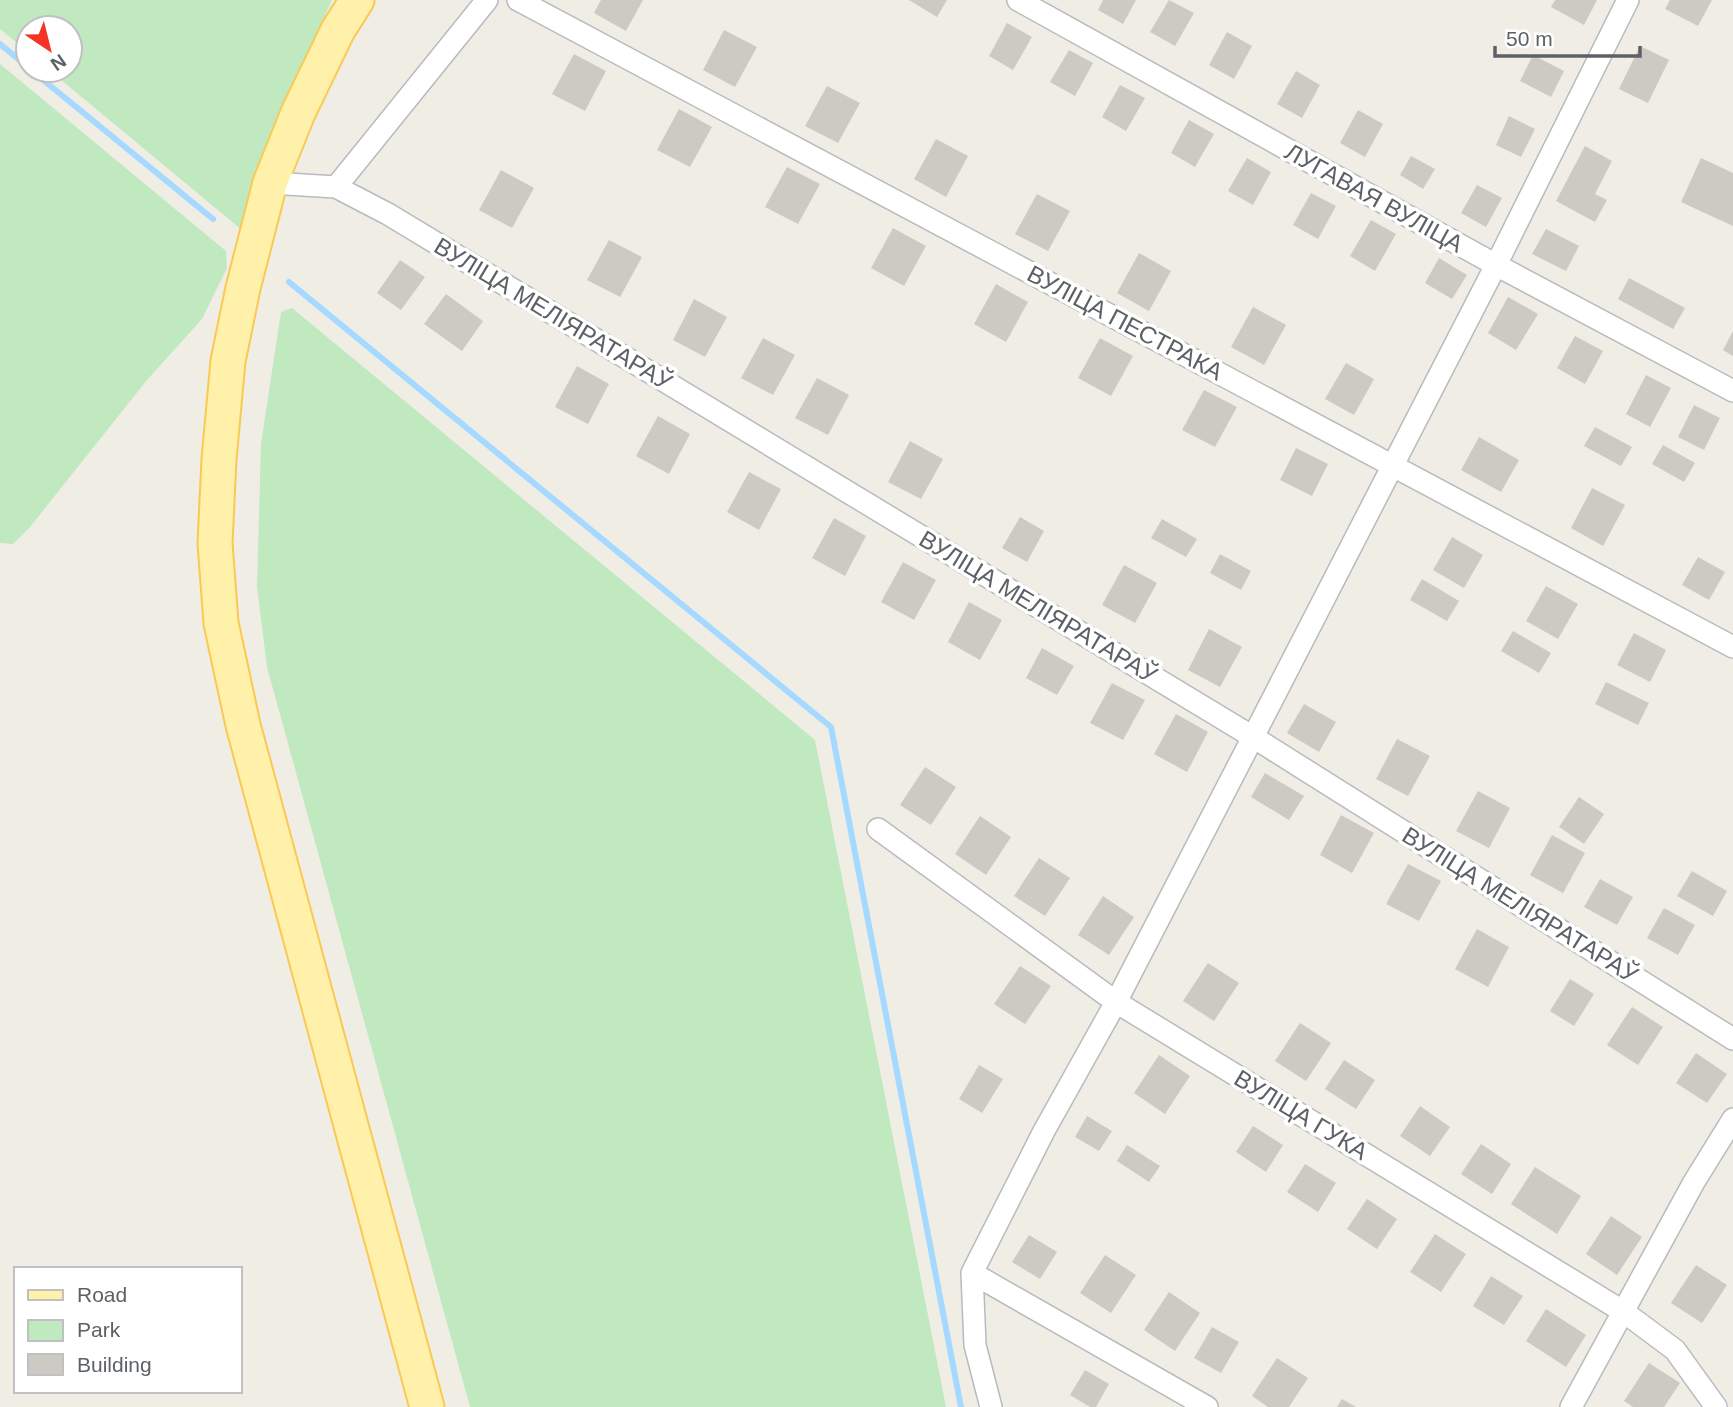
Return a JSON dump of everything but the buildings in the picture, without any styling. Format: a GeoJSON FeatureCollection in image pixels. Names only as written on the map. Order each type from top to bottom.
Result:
{"type":"FeatureCollection","features":[{"type":"Feature","properties":{"kind":"main road"},"geometry":{"type":"LineString","coordinates":[[357,0],[338,30],[298,113],[271,183],[243,288],[228,361],[215,542],[221,622],[243,726],[427,1407]]}},
{"type":"Feature","properties":{"kind":"street"},"geometry":{"type":"LineString","coordinates":[[271,183],[335,187],[487,0]]}},
{"type":"Feature","properties":{"kind":"street","name":"ВУЛІЦА ПЕСТРАКА"},"geometry":{"type":"LineString","coordinates":[[517,0],[1733,647]]}},
{"type":"Feature","properties":{"kind":"street","name":"ЛУГАВАЯ ВУЛІЦА"},"geometry":{"type":"LineString","coordinates":[[1018,0],[1496,265],[1733,391]]}},
{"type":"Feature","properties":{"kind":"street"},"geometry":{"type":"LineString","coordinates":[[991,1407],[975,1345],[972,1273],[1044,1130],[1116,1002],[1253,737],[1496,265],[1628,0]]}},
{"type":"Feature","properties":{"kind":"street","name":"ВУЛІЦА МЕЛІЯРАТАРАЎ"},"geometry":{"type":"LineString","coordinates":[[335,187],[388,214],[1253,737],[1733,1039]]}},
{"type":"Feature","properties":{"kind":"street","name":"ВУЛІЦА ГУКА"},"geometry":{"type":"LineString","coordinates":[[877,829],[1116,1002],[1624,1312],[1675,1350],[1716,1407]]}},
{"type":"Feature","properties":{"kind":"street"},"geometry":{"type":"LineString","coordinates":[[1571,1407],[1694,1182],[1733,1119]]}},
{"type":"Feature","properties":{"kind":"street"},"geometry":{"type":"LineString","coordinates":[[972,1273],[1207,1407]]}},
{"type":"Feature","properties":{"kind":"green space"},"geometry":{"type":"Polygon","coordinates":[[[0,0],[332,0],[274,130],[242,230],[66,84],[84,84],[84,14],[14,14],[14,40],[0,29],[0,0]]]}},
{"type":"Feature","properties":{"kind":"green space"},"geometry":{"type":"Polygon","coordinates":[[[0,64],[14,76],[14,84],[24,84],[226,251],[227,268],[202,319],[147,380],[30,527],[13,544],[0,543],[0,64]]]}},
{"type":"Feature","properties":{"kind":"green space"},"geometry":{"type":"Polygon","coordinates":[[[292,308],[815,740],[946,1407],[470,1407],[267,667],[257,587],[261,444],[281,312],[292,308]]]}},
{"type":"Feature","properties":{"kind":"waterway"},"geometry":{"type":"LineString","coordinates":[[0,44],[14,56]]}},
{"type":"Feature","properties":{"kind":"waterway"},"geometry":{"type":"LineString","coordinates":[[48,84],[213,219]]}},
{"type":"Feature","properties":{"kind":"waterway"},"geometry":{"type":"LineString","coordinates":[[289,282],[831,727],[961,1407]]}}]}
